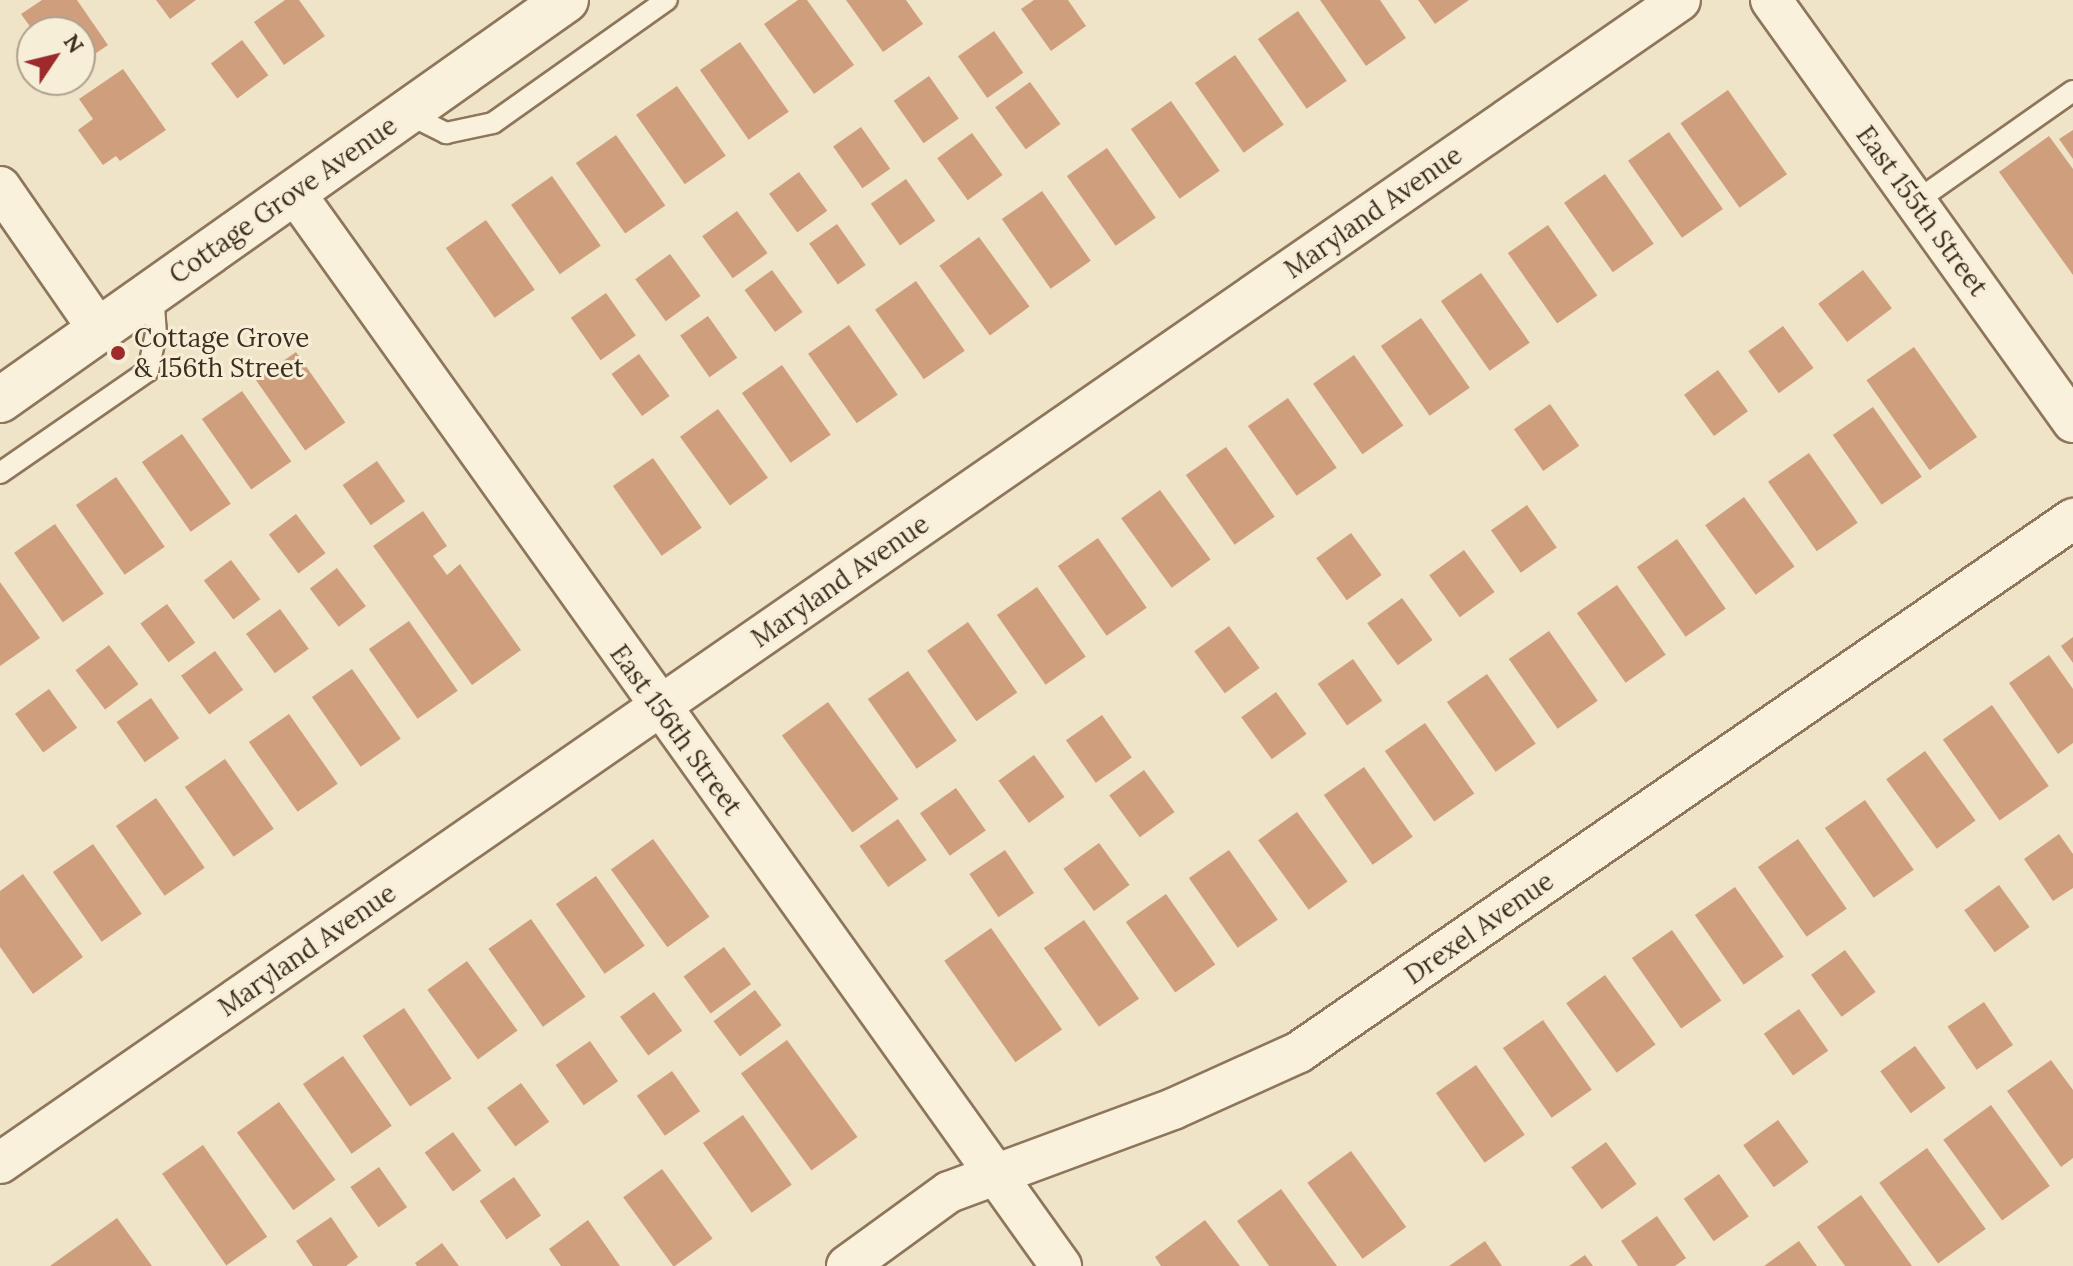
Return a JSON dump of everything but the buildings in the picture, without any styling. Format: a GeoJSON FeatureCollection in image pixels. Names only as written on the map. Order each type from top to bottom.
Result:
{"type":"FeatureCollection","features":[{"type":"Feature","properties":{"kind":"main road","name":"Cottage Grove Avenue"},"geometry":{"type":"LineString","coordinates":[[0,400],[566,0]]}},
{"type":"Feature","properties":{"kind":"street","name":"Maryland Avenue"},"geometry":{"type":"LineString","coordinates":[[0,1163],[1680,0]]}},
{"type":"Feature","properties":{"kind":"street","name":"East 155th Street"},"geometry":{"type":"LineString","coordinates":[[1771,0],[2073,422]]}},
{"type":"Feature","properties":{"kind":"street"},"geometry":{"type":"LineString","coordinates":[[0,187],[99,330]]}},
{"type":"Feature","properties":{"kind":"street","name":"East 156th Street"},"geometry":{"type":"LineString","coordinates":[[294,192],[1061,1266]]}},
{"type":"Feature","properties":{"kind":"street","name":"Drexel Avenue"},"geometry":{"type":"LineString","coordinates":[[847,1266],[949,1192],[997,1178],[1299,1052],[2073,519]]}},
{"type":"Feature","properties":{"kind":"lane"},"geometry":{"type":"LineString","coordinates":[[406,113],[446,133],[493,123],[667,0]]}},
{"type":"Feature","properties":{"kind":"lane"},"geometry":{"type":"LineString","coordinates":[[1915,202],[2073,91]]}},
{"type":"Feature","properties":{"kind":"lane"},"geometry":{"type":"LineString","coordinates":[[0,473],[148,371],[156,334],[153,292]]}},
{"type":"Feature","properties":{"kind":"place","name":"Cottage Grove & 156th Street"},"geometry":{"type":"Point","coordinates":[118,353]}}]}
